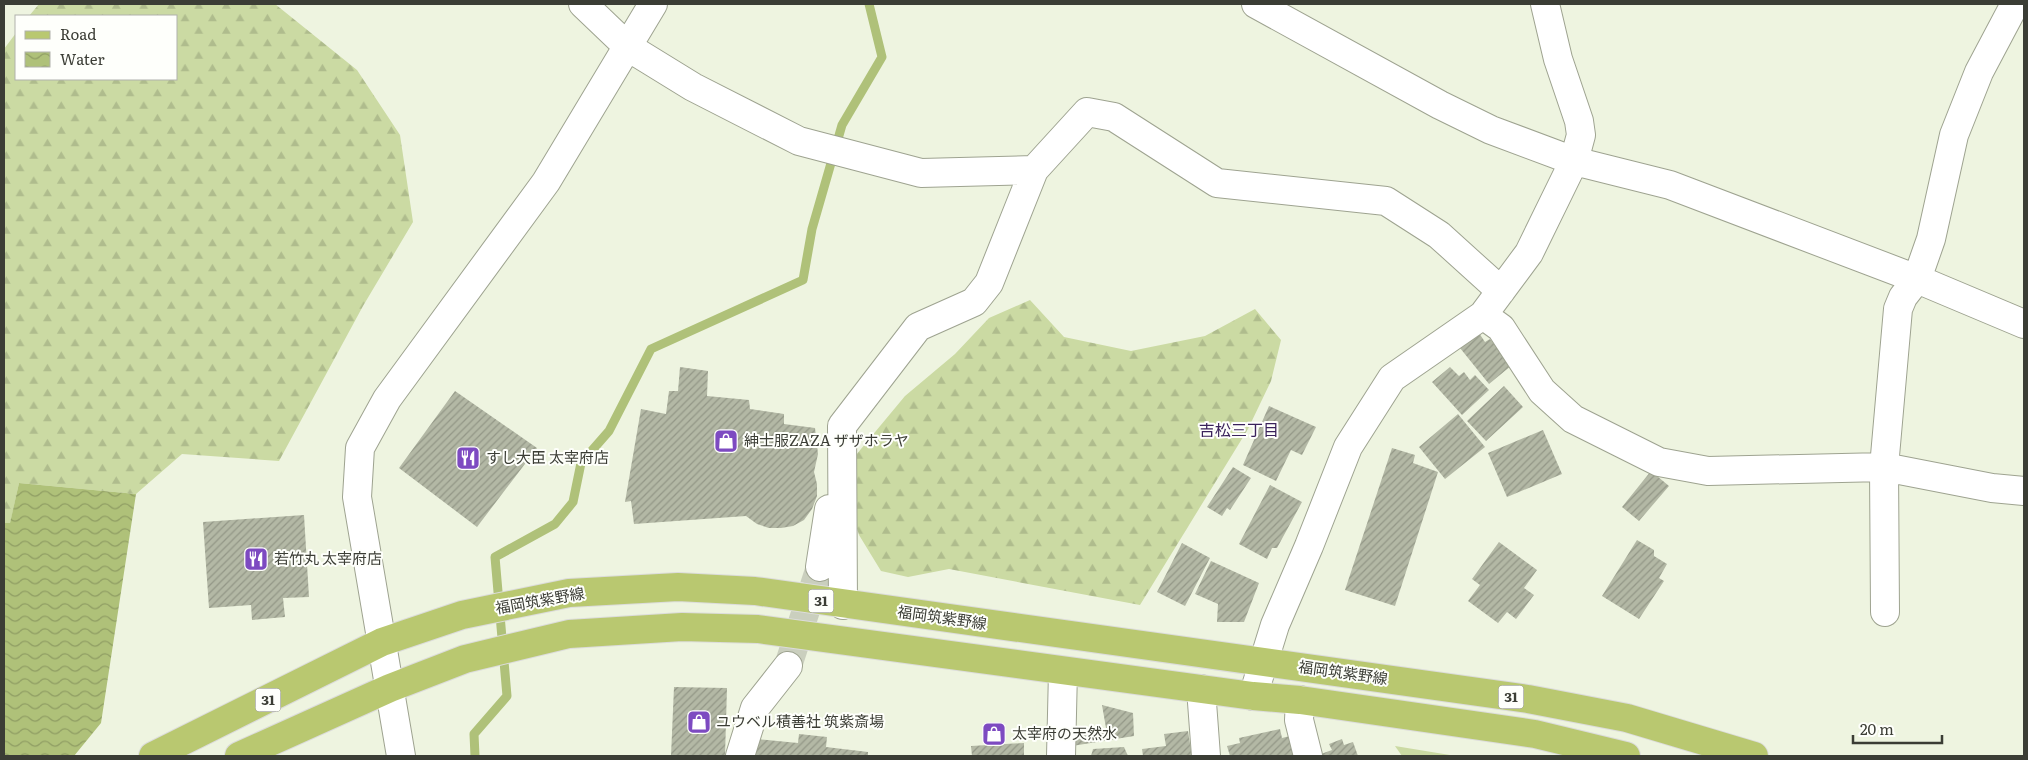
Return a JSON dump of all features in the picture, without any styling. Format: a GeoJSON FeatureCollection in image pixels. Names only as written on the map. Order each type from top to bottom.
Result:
{"type":"FeatureCollection","features":[{"type":"Feature","properties":{"kind":"main road","name":"福岡筑紫野線"},"geometry":{"type":"LineString","coordinates":[[152,756],[382,642],[462,615],[569,593],[678,587],[755,591],[843,605],[1528,699],[1628,718],[1754,756]]}},
{"type":"Feature","properties":{"kind":"main road","name":"31"},"geometry":{"type":"LineString","coordinates":[[240,756],[390,688],[465,658],[570,634],[682,627],[758,629],[1253,696],[1300,700],[1535,734],[1626,756]]}},
{"type":"Feature","properties":{"kind":"street"},"geometry":{"type":"LineString","coordinates":[[583,4],[628,47],[693,87],[799,141],[921,173],[1034,170]]}},
{"type":"Feature","properties":{"kind":"street"},"geometry":{"type":"LineString","coordinates":[[401,756],[357,497],[360,448],[387,399],[546,182],[653,4]]}},
{"type":"Feature","properties":{"kind":"street"},"geometry":{"type":"LineString","coordinates":[[1256,4],[1440,105],[1491,130],[1574,161],[1670,185],[1917,279],[2024,324]]}},
{"type":"Feature","properties":{"kind":"street"},"geometry":{"type":"LineString","coordinates":[[1253,696],[1275,625],[1309,546],[1348,446],[1392,378],[1483,315],[1529,254],[1574,161],[1581,135],[1579,121],[1563,74],[1545,4]]}},
{"type":"Feature","properties":{"kind":"street"},"geometry":{"type":"LineString","coordinates":[[1885,612],[1884,467],[1898,309],[1903,296],[1917,279],[1931,239],[1954,135],[1979,72],[2015,4]]}},
{"type":"Feature","properties":{"kind":"street"},"geometry":{"type":"LineString","coordinates":[[820,567],[842,426],[918,327],[974,302],[989,283],[1034,170],[1087,112],[1114,117],[1217,183],[1386,201],[1439,235],[1502,290]]}},
{"type":"Feature","properties":{"kind":"street"},"geometry":{"type":"LineString","coordinates":[[1483,315],[1500,328],[1542,391],[1574,419],[1659,462],[1708,471],[1884,467],[1992,488],[2024,492]]}},
{"type":"Feature","properties":{"kind":"street"},"geometry":{"type":"LineString","coordinates":[[842,426],[843,605]]}},
{"type":"Feature","properties":{"kind":"street"},"geometry":{"type":"LineString","coordinates":[[740,756],[755,708],[788,666]]}},
{"type":"Feature","properties":{"kind":"street"},"geometry":{"type":"LineString","coordinates":[[1061,756],[1063,671]]}},
{"type":"Feature","properties":{"kind":"street"},"geometry":{"type":"LineString","coordinates":[[1201,689],[1206,756]]}},
{"type":"Feature","properties":{"kind":"street"},"geometry":{"type":"LineString","coordinates":[[1300,700],[1299,720],[1308,756]]}},
{"type":"Feature","properties":{"kind":"green space"},"geometry":{"type":"Polygon","coordinates":[[[39,4],[275,4],[357,70],[400,135],[413,222],[363,306],[279,461],[182,454],[136,494],[19,483],[10,524],[4,523],[4,49],[15,34],[15,80],[178,80],[178,15],[30,15],[39,4]]]}},
{"type":"Feature","properties":{"kind":"green space"},"geometry":{"type":"Polygon","coordinates":[[[1030,300],[1064,337],[1131,351],[1205,336],[1255,309],[1281,340],[1271,381],[1248,429],[1140,605],[949,569],[908,577],[881,571],[859,535],[846,492],[851,461],[905,396],[955,354],[989,318],[1030,300]]]}},
{"type":"Feature","properties":{"kind":"green space"},"geometry":{"type":"Polygon","coordinates":[[[1395,746],[1456,756],[1402,756],[1395,746]]]}},
{"type":"Feature","properties":{"kind":"water"},"geometry":{"type":"Polygon","coordinates":[[[19,483],[136,494],[101,723],[74,756],[4,756],[4,523],[10,523],[19,483]]]}},
{"type":"Feature","properties":{"kind":"building"},"geometry":{"type":"Polygon","coordinates":[[[1479,333],[1485,342],[1490,339],[1512,365],[1489,384],[1460,348],[1479,333]]]}},
{"type":"Feature","properties":{"kind":"building","name":"紳士服ZAZA ザザホラヤ"},"geometry":{"type":"Polygon","coordinates":[[[680,367],[708,371],[707,396],[749,400],[750,409],[784,414],[784,424],[815,428],[818,454],[814,472],[817,496],[812,509],[804,520],[793,526],[781,528],[769,528],[757,524],[746,516],[634,524],[631,501],[625,502],[641,409],[666,414],[669,391],[678,391],[680,367]]]}},
{"type":"Feature","properties":{"kind":"building"},"geometry":{"type":"Polygon","coordinates":[[[1450,367],[1459,376],[1464,372],[1470,380],[1475,375],[1489,390],[1462,415],[1432,382],[1450,367]]]}},
{"type":"Feature","properties":{"kind":"building"},"geometry":{"type":"Polygon","coordinates":[[[1504,386],[1523,407],[1486,441],[1467,421],[1504,386]]]}},
{"type":"Feature","properties":{"kind":"building","name":"すし大臣 太宰府店"},"geometry":{"type":"Polygon","coordinates":[[[455,391],[537,448],[477,527],[399,468],[455,391]]]}},
{"type":"Feature","properties":{"kind":"building"},"geometry":{"type":"Polygon","coordinates":[[[1269,406],[1316,427],[1302,455],[1291,450],[1276,481],[1243,465],[1269,406]]]}},
{"type":"Feature","properties":{"kind":"building"},"geometry":{"type":"Polygon","coordinates":[[[1458,414],[1485,447],[1445,479],[1419,447],[1458,414]]]}},
{"type":"Feature","properties":{"kind":"building"},"geometry":{"type":"Polygon","coordinates":[[[1543,430],[1562,474],[1507,497],[1488,453],[1543,430]]]}},
{"type":"Feature","properties":{"kind":"building"},"geometry":{"type":"Polygon","coordinates":[[[1392,448],[1415,455],[1413,463],[1438,472],[1395,606],[1345,590],[1392,448]]]}},
{"type":"Feature","properties":{"kind":"building"},"geometry":{"type":"Polygon","coordinates":[[[1233,467],[1251,478],[1230,510],[1227,508],[1222,516],[1207,507],[1233,467]]]}},
{"type":"Feature","properties":{"kind":"building"},"geometry":{"type":"Polygon","coordinates":[[[1651,471],[1669,486],[1639,521],[1622,507],[1651,471]]]}},
{"type":"Feature","properties":{"kind":"building"},"geometry":{"type":"Polygon","coordinates":[[[1270,485],[1302,502],[1277,548],[1272,548],[1267,559],[1239,544],[1270,485]]]}},
{"type":"Feature","properties":{"kind":"building","name":"若竹丸 太宰府店"},"geometry":{"type":"Polygon","coordinates":[[[304,515],[309,597],[283,598],[285,617],[252,620],[251,605],[209,608],[203,522],[304,515]]]}},
{"type":"Feature","properties":{"kind":"building"},"geometry":{"type":"Polygon","coordinates":[[[1637,540],[1654,550],[1654,556],[1667,564],[1659,578],[1664,581],[1639,619],[1602,596],[1637,540]]]}},
{"type":"Feature","properties":{"kind":"building"},"geometry":{"type":"Polygon","coordinates":[[[1499,542],[1537,570],[1524,588],[1534,595],[1516,619],[1507,612],[1498,623],[1468,601],[1480,585],[1472,579],[1499,542]]]}},
{"type":"Feature","properties":{"kind":"building"},"geometry":{"type":"Polygon","coordinates":[[[1182,543],[1210,558],[1185,606],[1157,592],[1182,543]]]}},
{"type":"Feature","properties":{"kind":"building"},"geometry":{"type":"Polygon","coordinates":[[[1211,561],[1259,583],[1244,622],[1217,622],[1218,604],[1195,594],[1211,561]]]}},
{"type":"Feature","properties":{"kind":"building","name":"ユウベル積善社 筑紫斎場"},"geometry":{"type":"Polygon","coordinates":[[[674,687],[727,688],[725,756],[671,756],[674,687]]]}},
{"type":"Feature","properties":{"kind":"building"},"geometry":{"type":"Polygon","coordinates":[[[1102,705],[1133,713],[1134,736],[1072,746],[1069,734],[1106,728],[1102,705]]]}},
{"type":"Feature","properties":{"kind":"building","name":"太宰府の天然水"},"geometry":{"type":"Polygon","coordinates":[[[1002,728],[1002,739],[986,740],[985,729],[1002,728]]]}},
{"type":"Feature","properties":{"kind":"building"},"geometry":{"type":"Polygon","coordinates":[[[1280,729],[1282,738],[1290,736],[1295,756],[1230,756],[1227,746],[1240,743],[1239,738],[1280,729]]]}},
{"type":"Feature","properties":{"kind":"building"},"geometry":{"type":"Polygon","coordinates":[[[1188,731],[1192,756],[1143,756],[1142,749],[1166,746],[1164,734],[1188,731]]]}},
{"type":"Feature","properties":{"kind":"building"},"geometry":{"type":"Polygon","coordinates":[[[799,734],[827,737],[826,747],[868,752],[868,756],[755,756],[756,739],[798,743],[799,734]]]}},
{"type":"Feature","properties":{"kind":"building"},"geometry":{"type":"Polygon","coordinates":[[[1342,739],[1344,745],[1353,742],[1358,756],[1322,756],[1321,754],[1332,750],[1329,744],[1342,739]]]}},
{"type":"Feature","properties":{"kind":"building"},"geometry":{"type":"Polygon","coordinates":[[[1024,743],[1024,756],[972,756],[971,746],[1024,743]]]}},
{"type":"Feature","properties":{"kind":"building"},"geometry":{"type":"Polygon","coordinates":[[[1124,747],[1128,756],[1091,756],[1093,749],[1124,747]]]}},
{"type":"Feature","properties":{"kind":"waterway"},"geometry":{"type":"LineString","coordinates":[[475,756],[474,734],[507,696],[495,557],[555,524],[573,502],[581,463],[609,431],[651,349],[803,280],[812,229],[842,125],[882,57],[869,4]]}},
{"type":"Feature","properties":{"kind":"tunnel"},"geometry":{"type":"LineString","coordinates":[[788,666],[820,567]]}},
{"type":"Feature","properties":{"kind":"place","name":"紳士服ZAZA ザザホラヤ"},"geometry":{"type":"Point","coordinates":[726,441]}},
{"type":"Feature","properties":{"kind":"place","name":"すし大臣 太宰府店"},"geometry":{"type":"Point","coordinates":[468,458]}},
{"type":"Feature","properties":{"kind":"place","name":"若竹丸 太宰府店"},"geometry":{"type":"Point","coordinates":[256,559]}},
{"type":"Feature","properties":{"kind":"place","name":"ユウベル積善社 筑紫斎場"},"geometry":{"type":"Point","coordinates":[699,722]}},
{"type":"Feature","properties":{"kind":"place","name":"太宰府の天然水"},"geometry":{"type":"Point","coordinates":[994,734]}},
{"type":"Feature","properties":{"kind":"district","name":"吉松三丁目"},"geometry":{"type":"Point","coordinates":[1239,430]}}]}
